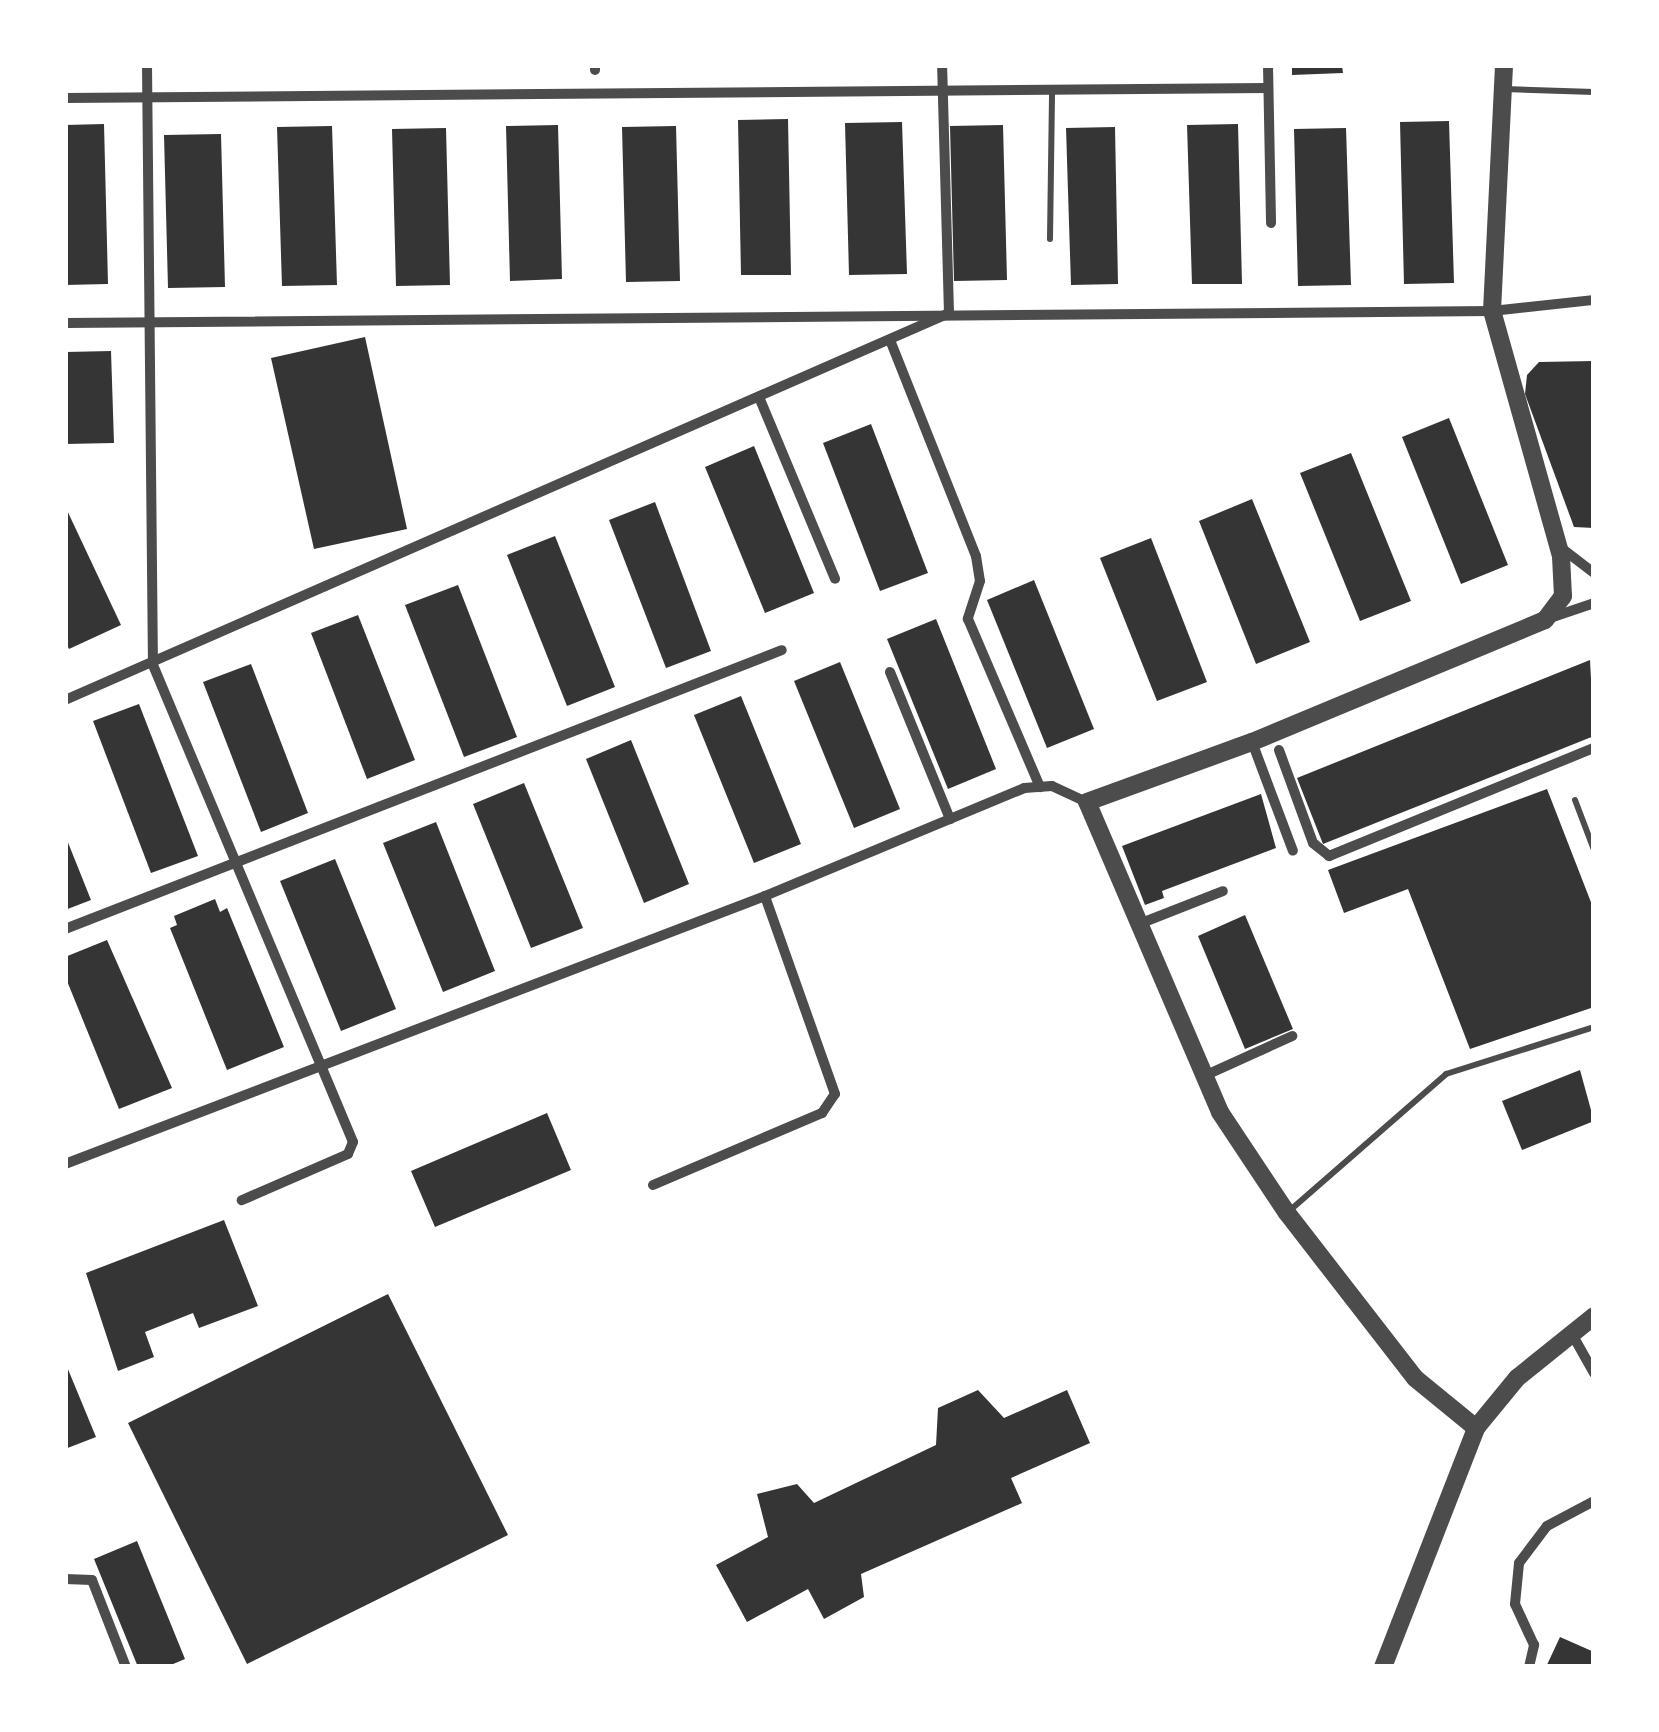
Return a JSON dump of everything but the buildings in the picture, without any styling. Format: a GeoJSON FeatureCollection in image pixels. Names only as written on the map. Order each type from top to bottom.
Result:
{"type":"FeatureCollection","features":[{"type":"Feature","properties":{"kind":"street"},"geometry":{"type":"LineString","coordinates":[[147,65],[153,666],[353,1149],[242,1200]]}},
{"type":"Feature","properties":{"kind":"street"},"geometry":{"type":"LineString","coordinates":[[942,65],[949,314]]}},
{"type":"Feature","properties":{"kind":"street"},"geometry":{"type":"LineString","coordinates":[[1268,65],[1270,222]]}},
{"type":"Feature","properties":{"kind":"street"},"geometry":{"type":"LineString","coordinates":[[1504,65],[1492,310],[1559,546],[1563,596],[1545,620]]}},
{"type":"Feature","properties":{"kind":"street"},"geometry":{"type":"LineString","coordinates":[[65,98],[1268,88]]}},
{"type":"Feature","properties":{"kind":"street"},"geometry":{"type":"LineString","coordinates":[[65,323],[1492,310],[1594,300]]}},
{"type":"Feature","properties":{"kind":"street"},"geometry":{"type":"LineString","coordinates":[[65,700],[153,666],[949,314]]}},
{"type":"Feature","properties":{"kind":"street"},"geometry":{"type":"LineString","coordinates":[[890,340],[976,556],[980,580],[968,620],[1040,787]]}},
{"type":"Feature","properties":{"kind":"street"},"geometry":{"type":"LineString","coordinates":[[759,397],[835,578]]}},
{"type":"Feature","properties":{"kind":"street"},"geometry":{"type":"LineString","coordinates":[[1559,546],[1594,573]]}},
{"type":"Feature","properties":{"kind":"street"},"geometry":{"type":"LineString","coordinates":[[65,1164],[766,896],[950,819],[1040,787],[1087,802],[1252,742],[1594,603]]}},
{"type":"Feature","properties":{"kind":"street"},"geometry":{"type":"LineString","coordinates":[[65,929],[782,650]]}},
{"type":"Feature","properties":{"kind":"street"},"geometry":{"type":"LineString","coordinates":[[890,672],[950,819]]}},
{"type":"Feature","properties":{"kind":"street"},"geometry":{"type":"LineString","coordinates":[[1252,742],[1293,851]]}},
{"type":"Feature","properties":{"kind":"street"},"geometry":{"type":"LineString","coordinates":[[1279,750],[1313,843],[1329,856],[1594,748]]}},
{"type":"Feature","properties":{"kind":"street"},"geometry":{"type":"LineString","coordinates":[[1087,802],[1204,1076],[1286,1213],[1416,1378],[1476,1428]]}},
{"type":"Feature","properties":{"kind":"street"},"geometry":{"type":"LineString","coordinates":[[1139,924],[1224,891]]}},
{"type":"Feature","properties":{"kind":"street"},"geometry":{"type":"LineString","coordinates":[[653,1185],[822,1112],[836,1094],[766,896]]}},
{"type":"Feature","properties":{"kind":"street"},"geometry":{"type":"LineString","coordinates":[[1204,1076],[1292,1036]]}},
{"type":"Feature","properties":{"kind":"street"},"geometry":{"type":"LineString","coordinates":[[1383,1667],[1476,1428],[1517,1378],[1594,1316]]}},
{"type":"Feature","properties":{"kind":"street"},"geometry":{"type":"LineString","coordinates":[[1572,1334],[1594,1374]]}},
{"type":"Feature","properties":{"kind":"street"},"geometry":{"type":"LineString","coordinates":[[1529,1667],[1534,1645],[1515,1604],[1518,1563],[1548,1526],[1594,1500]]}},
{"type":"Feature","properties":{"kind":"street"},"geometry":{"type":"LineString","coordinates":[[65,1578],[92,1580],[126,1667]]}},
{"type":"Feature","properties":{"kind":"lane"},"geometry":{"type":"LineString","coordinates":[[1504,88],[1594,92]]}},
{"type":"Feature","properties":{"kind":"lane"},"geometry":{"type":"LineString","coordinates":[[1050,239],[1052,90]]}},
{"type":"Feature","properties":{"kind":"lane"},"geometry":{"type":"LineString","coordinates":[[1575,800],[1594,850]]}},
{"type":"Feature","properties":{"kind":"lane"},"geometry":{"type":"LineString","coordinates":[[1286,1213],[1446,1074],[1594,1027]]}}]}
